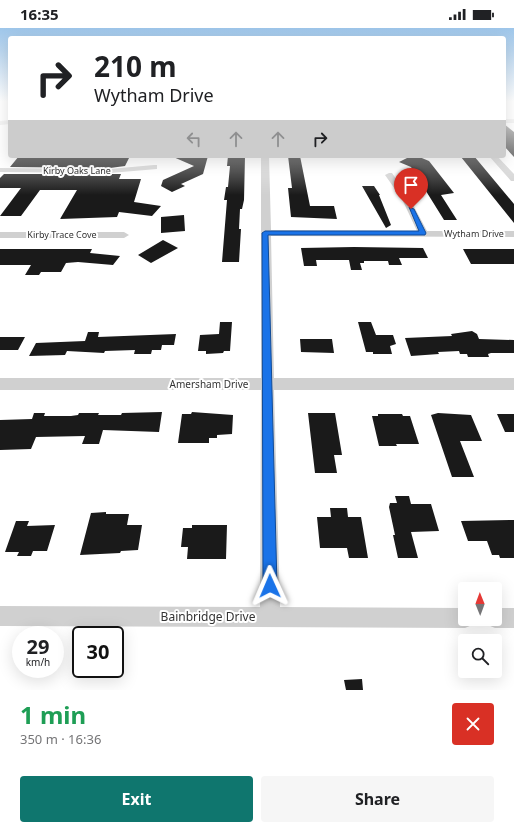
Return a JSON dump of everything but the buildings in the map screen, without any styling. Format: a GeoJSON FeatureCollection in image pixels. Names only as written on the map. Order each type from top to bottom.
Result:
{"type":"FeatureCollection","features":[{"type":"Feature","properties":{"kind":"street"},"geometry":{"type":"LineString","coordinates":[[264,158],[270,617]]}},
{"type":"Feature","properties":{"kind":"street"},"geometry":{"type":"LineString","coordinates":[[495,158],[514,179]]}},
{"type":"Feature","properties":{"kind":"street","name":"Kirby Oaks Lane"},"geometry":{"type":"LineString","coordinates":[[0,170],[110,171],[154,168]]}},
{"type":"Feature","properties":{"kind":"street"},"geometry":{"type":"LineString","coordinates":[[389,175],[406,199],[423,233]]}},
{"type":"Feature","properties":{"kind":"street","name":"Wytham Drive"},"geometry":{"type":"LineString","coordinates":[[265,233],[514,234]]}},
{"type":"Feature","properties":{"kind":"street","name":"Kirby Trace Cove"},"geometry":{"type":"LineString","coordinates":[[0,235],[124,235]]}},
{"type":"Feature","properties":{"kind":"street","name":"Amersham Drive"},"geometry":{"type":"LineString","coordinates":[[0,384],[514,384]]}},
{"type":"Feature","properties":{"kind":"street","name":"Bainbridge Drive"},"geometry":{"type":"LineString","coordinates":[[0,616],[458,618]]}},
{"type":"Feature","properties":{"kind":"street"},"geometry":{"type":"LineString","coordinates":[[502,618],[514,618]]}},
{"type":"Feature","properties":{"kind":"route"},"geometry":{"type":"LineString","coordinates":[[270,586],[265,233],[423,233],[411,209]]}}]}
